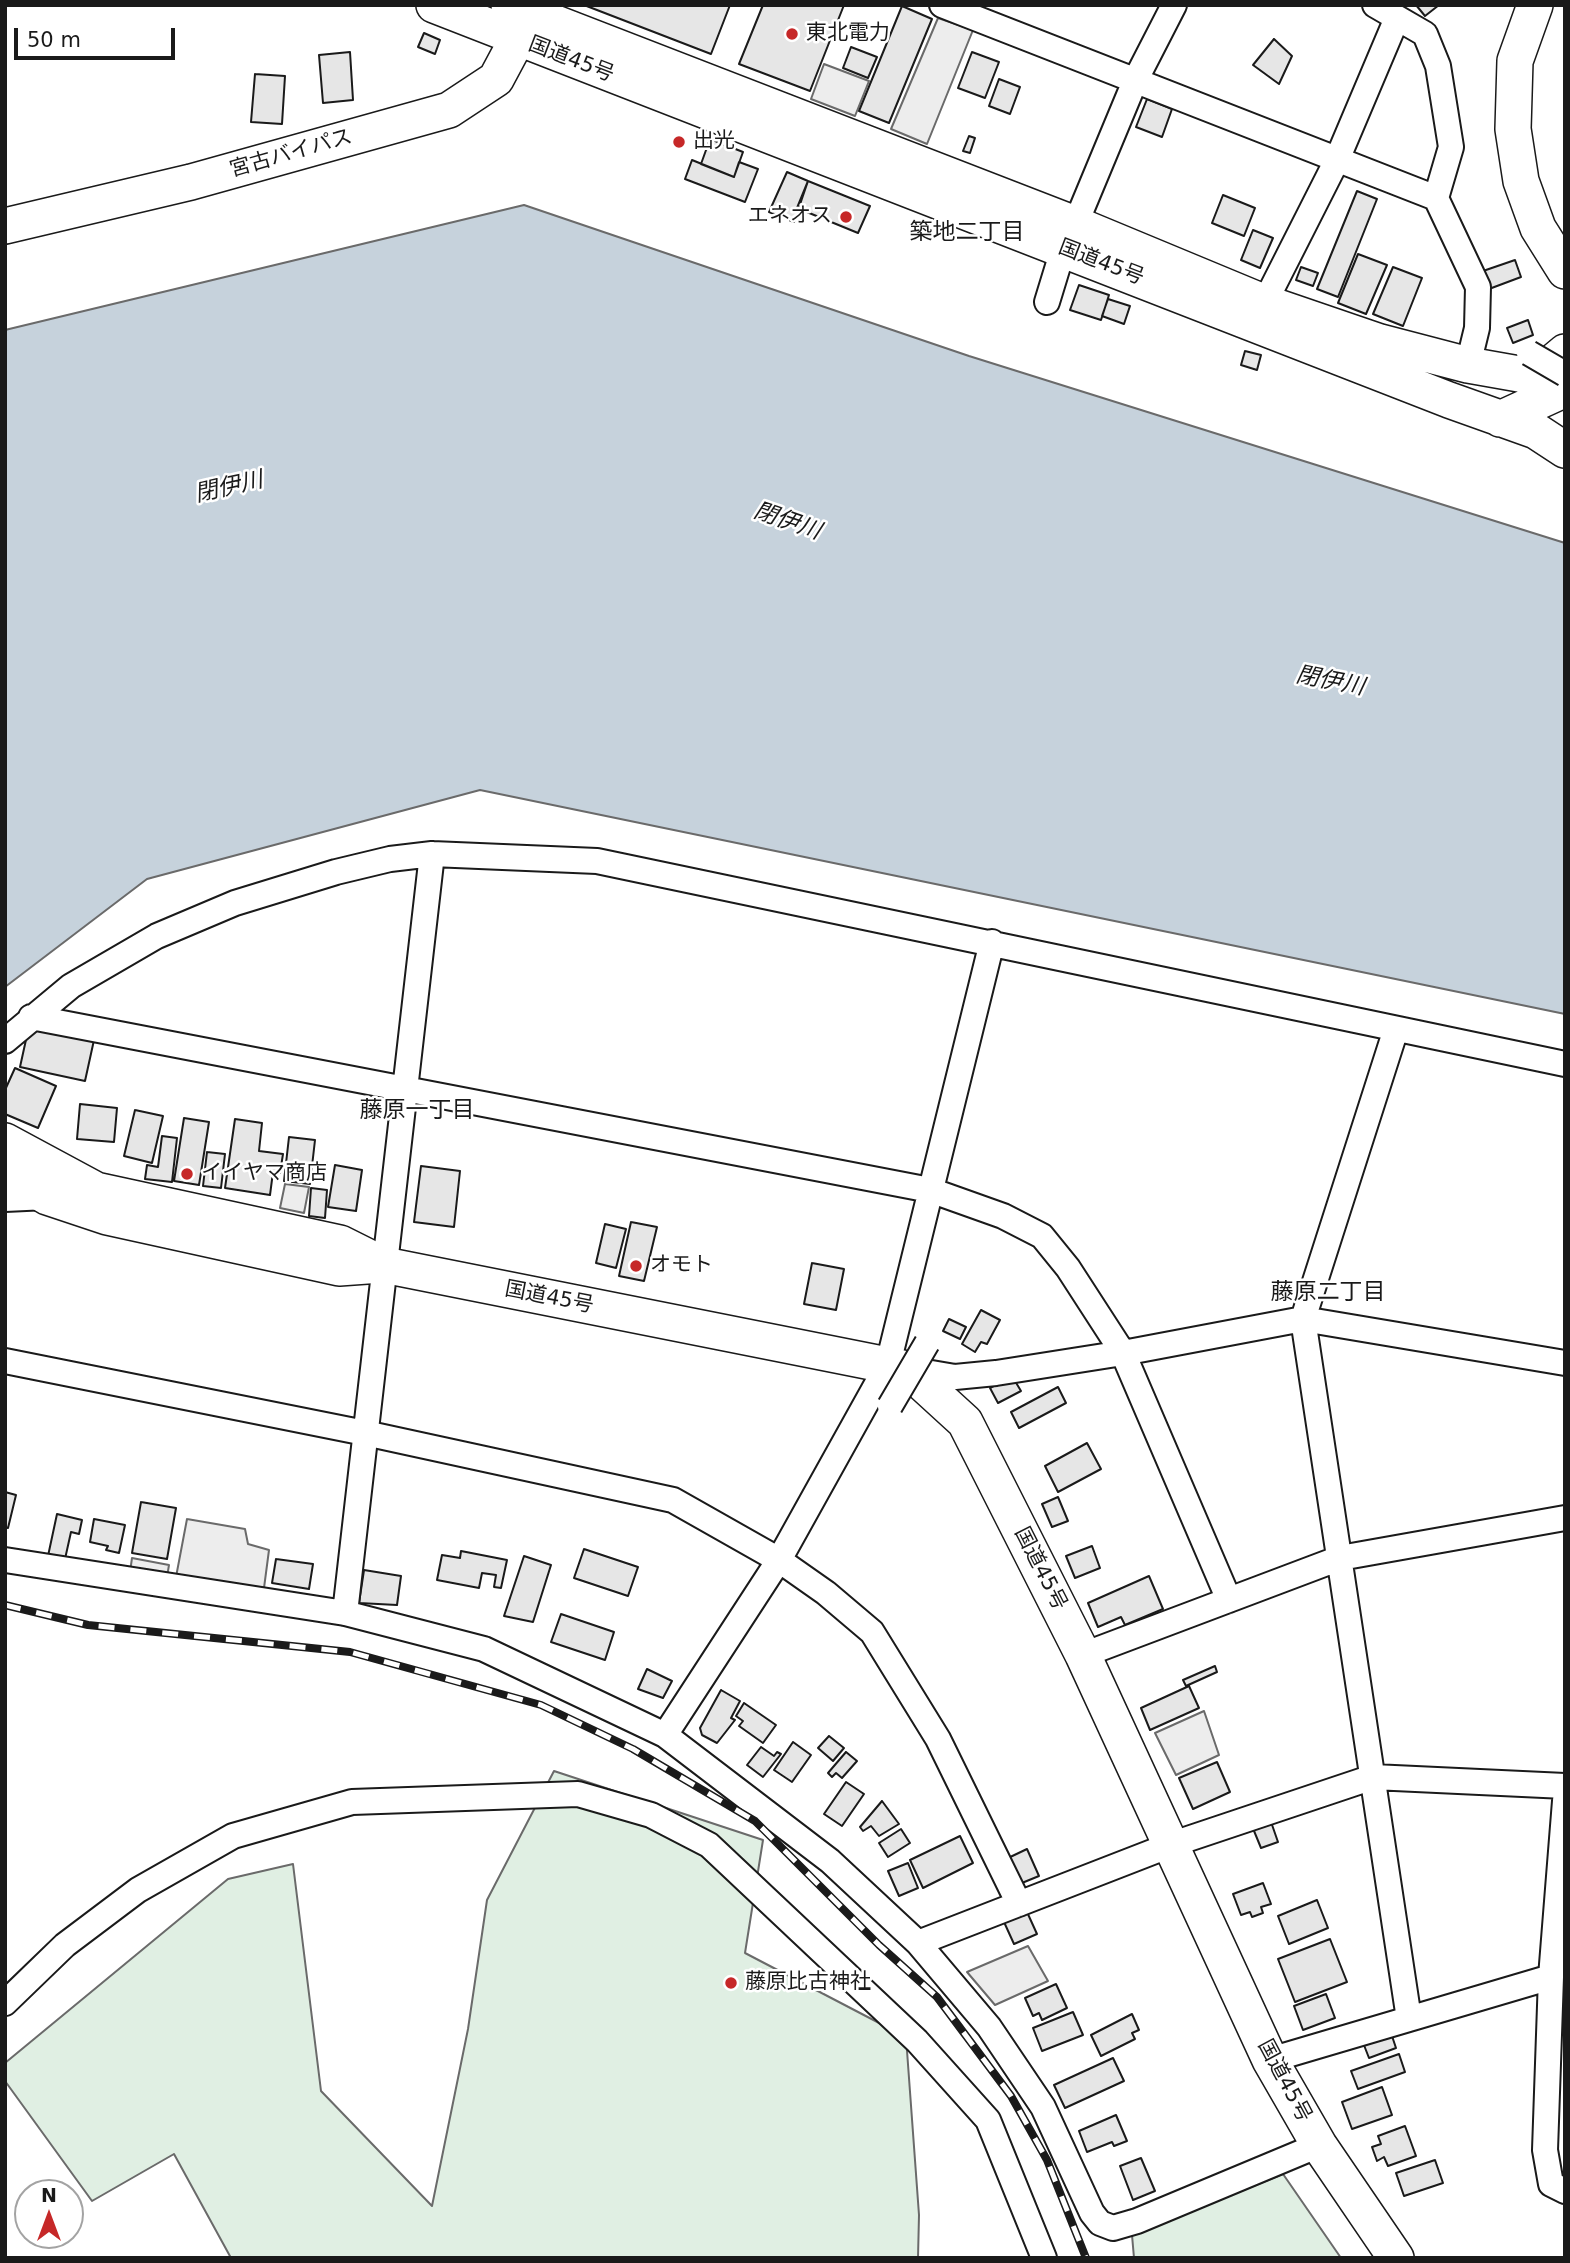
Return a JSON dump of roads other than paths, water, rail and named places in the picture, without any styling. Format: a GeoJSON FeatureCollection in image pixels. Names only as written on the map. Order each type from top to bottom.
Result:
{"type":"FeatureCollection","features":[{"type":"Feature","properties":{"kind":"highway","name":"国道45号"},"geometry":{"type":"LineString","coordinates":[[434,5],[523,16],[1537,425]]}},
{"type":"Feature","properties":{"kind":"highway"},"geometry":{"type":"LineString","coordinates":[[1535,5],[1515,61],[1513,129],[1521,180],[1538,228],[1565,271]]}},
{"type":"Feature","properties":{"kind":"highway","name":"宮古バイパス"},"geometry":{"type":"LineString","coordinates":[[5,226],[191,182],[449,110],[496,79],[523,16]]}},
{"type":"Feature","properties":{"kind":"highway","name":"国道45号"},"geometry":{"type":"LineString","coordinates":[[1259,313],[1468,365],[1519,374],[1554,366]]}},
{"type":"Feature","properties":{"kind":"highway"},"geometry":{"type":"LineString","coordinates":[[1380,342],[1537,425],[1554,366]]}},
{"type":"Feature","properties":{"kind":"highway","name":"国道45号"},"geometry":{"type":"LineString","coordinates":[[5,1141],[96,1190],[340,1243],[384,1265]]}},
{"type":"Feature","properties":{"kind":"highway","name":"国道45号"},"geometry":{"type":"LineString","coordinates":[[5,1172],[47,1197],[107,1217],[339,1268],[384,1265],[908,1359],[965,1422],[1083,1655],[1270,2060],[1318,2145],[1396,2258]]}},
{"type":"Feature","properties":{"kind":"street"},"geometry":{"type":"LineString","coordinates":[[942,5],[1336,162],[1436,198]]}},
{"type":"Feature","properties":{"kind":"street"},"geometry":{"type":"LineString","coordinates":[[1047,302],[1070,237],[1135,81],[1174,5]]}},
{"type":"Feature","properties":{"kind":"street"},"geometry":{"type":"LineString","coordinates":[[1375,5],[1425,34],[1441,77],[1451,147],[1436,198],[1478,287],[1477,328],[1468,365]]}},
{"type":"Feature","properties":{"kind":"street"},"geometry":{"type":"LineString","coordinates":[[1259,313],[1336,162],[1397,18]]}},
{"type":"Feature","properties":{"kind":"street"},"geometry":{"type":"LineString","coordinates":[[345,1613],[432,854]]}},
{"type":"Feature","properties":{"kind":"street"},"geometry":{"type":"LineString","coordinates":[[5,1041],[71,986],[157,936],[224,908],[336,872],[390,859],[432,854],[597,861],[1565,1064]]}},
{"type":"Feature","properties":{"kind":"street"},"geometry":{"type":"LineString","coordinates":[[890,1406],[908,1359],[930,1190],[992,942]]}},
{"type":"Feature","properties":{"kind":"street"},"geometry":{"type":"LineString","coordinates":[[31,1017],[930,1190],[1003,1216],[1042,1236],[1068,1268],[1123,1353],[1229,1600]]}},
{"type":"Feature","properties":{"kind":"street"},"geometry":{"type":"LineString","coordinates":[[1396,1029],[1303,1319],[1409,2019]]}},
{"type":"Feature","properties":{"kind":"street"},"geometry":{"type":"LineString","coordinates":[[5,1199],[47,1197]]}},
{"type":"Feature","properties":{"kind":"street"},"geometry":{"type":"LineString","coordinates":[[908,1359],[955,1377],[1123,1353],[1303,1319],[1565,1363]]}},
{"type":"Feature","properties":{"kind":"street"},"geometry":{"type":"LineString","coordinates":[[665,1735],[908,1359]]}},
{"type":"Feature","properties":{"kind":"street"},"geometry":{"type":"LineString","coordinates":[[5,1361],[365,1433],[673,1500],[779,1560],[826,1592],[872,1632],[937,1739],[1019,1904]]}},
{"type":"Feature","properties":{"kind":"street"},"geometry":{"type":"LineString","coordinates":[[1083,1655],[1339,1558],[1565,1518]]}},
{"type":"Feature","properties":{"kind":"street"},"geometry":{"type":"LineString","coordinates":[[5,1560],[345,1613],[484,1649],[665,1735],[830,1861],[918,1943],[989,2027],[1043,2108],[1091,2213],[1100,2223],[1113,2228],[1137,2221],[1318,2145]]}},
{"type":"Feature","properties":{"kind":"street"},"geometry":{"type":"LineString","coordinates":[[918,1943],[1172,1844],[1373,1777],[1565,1786]]}},
{"type":"Feature","properties":{"kind":"street"},"geometry":{"type":"LineString","coordinates":[[5,2003],[65,1945],[138,1890],[233,1836],[352,1802],[578,1794],[651,1815],[709,1845],[917,2041],[988,2120],[1044,2258]]}},
{"type":"Feature","properties":{"kind":"street"},"geometry":{"type":"LineString","coordinates":[[1565,1801],[1551,1977],[1545,2150],[1551,2184],[1565,2191]]}},
{"type":"Feature","properties":{"kind":"street"},"geometry":{"type":"LineString","coordinates":[[1270,2060],[1551,1977]]}},
{"type":"Feature","properties":{"kind":"water","name":"閉伊川"},"geometry":{"type":"Polygon","coordinates":[[[524,205],[969,356],[1565,543],[1565,1014],[480,790],[147,879],[5,987],[5,330],[524,205]]]}},
{"type":"Feature","properties":{"kind":"railway"},"geometry":{"type":"LineString","coordinates":[[5,1605],[88,1625],[350,1652],[541,1705],[633,1749],[755,1821],[879,1945],[937,1997],[1011,2096],[1047,2160],[1086,2258]]}},
{"type":"Feature","properties":{"kind":"place","name":"東北電力"},"geometry":{"type":"Point","coordinates":[792,34]}},
{"type":"Feature","properties":{"kind":"place","name":"出光"},"geometry":{"type":"Point","coordinates":[679,142]}},
{"type":"Feature","properties":{"kind":"place","name":"エネオス"},"geometry":{"type":"Point","coordinates":[846,217]}},
{"type":"Feature","properties":{"kind":"place","name":"イイヤマ商店"},"geometry":{"type":"Point","coordinates":[187,1174]}},
{"type":"Feature","properties":{"kind":"place","name":"オモト"},"geometry":{"type":"Point","coordinates":[636,1266]}},
{"type":"Feature","properties":{"kind":"place","name":"藤原比古神社"},"geometry":{"type":"Point","coordinates":[731,1983]}},
{"type":"Feature","properties":{"kind":"district","name":"築地二丁目"},"geometry":{"type":"Point","coordinates":[967,233]}},
{"type":"Feature","properties":{"kind":"district","name":"藤原一丁目"},"geometry":{"type":"Point","coordinates":[417,1111]}},
{"type":"Feature","properties":{"kind":"district","name":"藤原二丁目"},"geometry":{"type":"Point","coordinates":[1328,1293]}}]}
